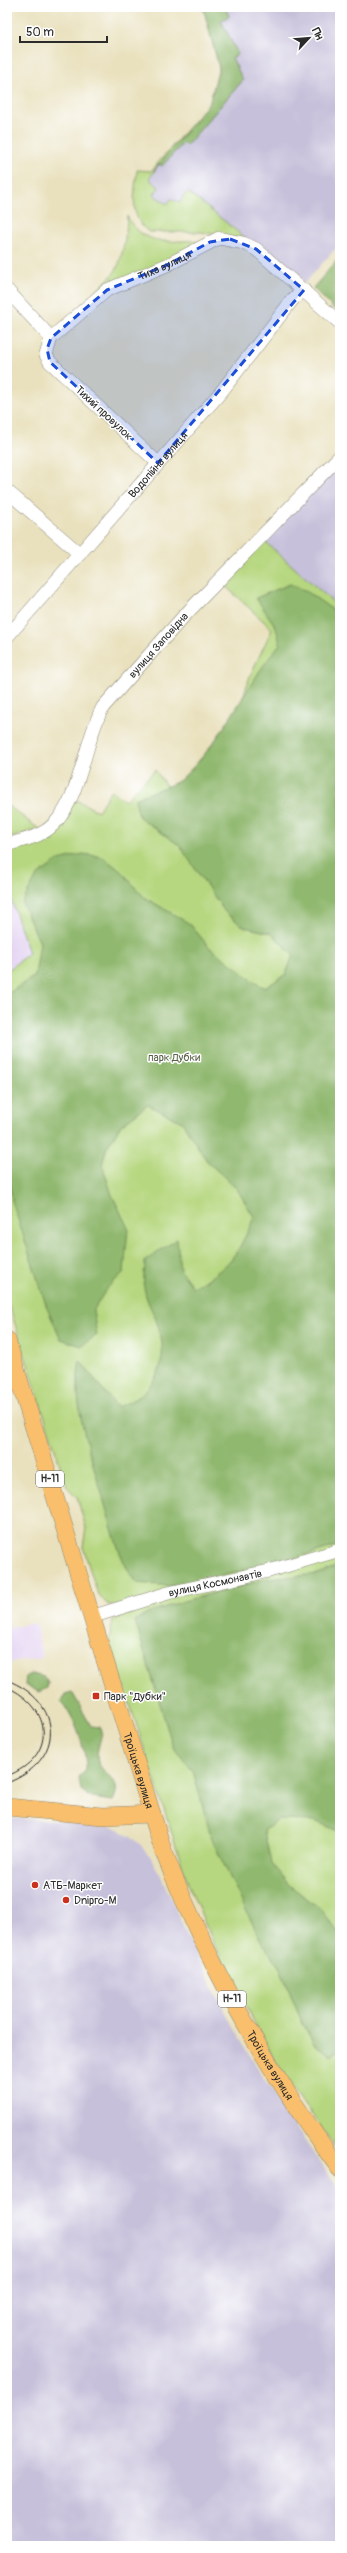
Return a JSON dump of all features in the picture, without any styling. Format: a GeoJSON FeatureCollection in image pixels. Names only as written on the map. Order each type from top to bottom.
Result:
{"type":"FeatureCollection","features":[{"type":"Feature","properties":{"kind":"main road","name":"Троїцька вулиця"},"geometry":{"type":"LineString","coordinates":[[7,1340],[152,1814],[176,1884],[252,2036],[276,2078],[340,2169]]}},
{"type":"Feature","properties":{"kind":"main road"},"geometry":{"type":"LineString","coordinates":[[7,1806],[103,1816],[152,1814]]}},
{"type":"Feature","properties":{"kind":"street","name":"Тиха вулиця"},"geometry":{"type":"LineString","coordinates":[[51,338],[72,322],[107,290],[169,264],[219,238],[242,243],[256,249],[304,290]]}},
{"type":"Feature","properties":{"kind":"street"},"geometry":{"type":"LineString","coordinates":[[7,290],[51,338]]}},
{"type":"Feature","properties":{"kind":"street"},"geometry":{"type":"LineString","coordinates":[[304,290],[340,323]]}},
{"type":"Feature","properties":{"kind":"street","name":"Водопійна вулиця"},"geometry":{"type":"LineString","coordinates":[[7,637],[220,392],[293,299],[304,290]]}},
{"type":"Feature","properties":{"kind":"street","name":"Тихий провулок"},"geometry":{"type":"LineString","coordinates":[[51,338],[46,355],[50,362],[158,463]]}},
{"type":"Feature","properties":{"kind":"street","name":"вулиця Заповідна"},"geometry":{"type":"LineString","coordinates":[[7,845],[42,833],[60,816],[73,790],[94,725],[103,707],[183,618],[340,456]]}},
{"type":"Feature","properties":{"kind":"street"},"geometry":{"type":"LineString","coordinates":[[7,491],[80,554]]}},
{"type":"Feature","properties":{"kind":"street","name":"вулиця Космонавтів"},"geometry":{"type":"LineString","coordinates":[[91,1617],[168,1593],[269,1571],[340,1550]]}},
{"type":"Feature","properties":{"kind":"highlighted area"},"geometry":{"type":"Polygon","coordinates":[[[230,239],[256,249],[304,290],[158,463],[50,362],[47,349],[51,338],[107,290],[169,264],[210,242],[230,239]]]}},
{"type":"Feature","properties":{"kind":"shaded area"},"geometry":{"type":"Polygon","coordinates":[[[225,7],[340,7],[340,253],[335,249],[305,283],[265,251],[176,216],[143,227],[140,223],[149,179],[153,172],[160,163],[162,166],[183,143],[186,146],[243,80],[232,58],[238,53],[221,20],[229,16],[225,7]]]}},
{"type":"Feature","properties":{"kind":"shaded area"},"geometry":{"type":"Polygon","coordinates":[[[340,462],[340,608],[263,540],[340,462]]]}},
{"type":"Feature","properties":{"kind":"shaded area"},"geometry":{"type":"Polygon","coordinates":[[[7,887],[29,953],[7,971],[7,887]]]}},
{"type":"Feature","properties":{"kind":"shaded area"},"geometry":{"type":"Polygon","coordinates":[[[36,1623],[42,1658],[7,1663],[7,1628],[36,1623]]]}},
{"type":"Feature","properties":{"kind":"shaded area"},"geometry":{"type":"Polygon","coordinates":[[[7,1818],[98,1823],[119,1829],[139,1843],[150,1856],[161,1876],[195,1953],[235,2031],[286,2114],[340,2191],[340,2546],[7,2546],[7,1818]]]}},
{"type":"Feature","properties":{"kind":"green space"},"geometry":{"type":"Polygon","coordinates":[[[203,7],[225,7],[229,16],[221,21],[238,54],[232,58],[243,80],[186,146],[183,143],[162,166],[159,164],[149,179],[159,187],[154,195],[167,204],[171,199],[180,203],[183,196],[188,192],[248,240],[201,232],[149,232],[142,226],[135,212],[134,195],[137,170],[151,171],[210,102],[219,67],[203,7]]]}},
{"type":"Feature","properties":{"kind":"green space"},"geometry":{"type":"Polygon","coordinates":[[[203,7],[225,7],[229,16],[221,21],[238,54],[232,58],[243,80],[186,146],[183,143],[162,166],[159,164],[210,102],[219,67],[203,7]]]}},
{"type":"Feature","properties":{"kind":"green space"},"geometry":{"type":"Polygon","coordinates":[[[127,216],[136,229],[146,236],[157,240],[195,241],[199,244],[86,302],[116,270],[121,258],[124,244],[127,216]]]}},
{"type":"Feature","properties":{"kind":"green space"},"geometry":{"type":"Polygon","coordinates":[[[340,257],[340,315],[313,288],[340,257]]]}},
{"type":"Feature","properties":{"kind":"green space","name":"парк Дубки"},"geometry":{"type":"Polygon","coordinates":[[[263,540],[340,608],[340,2154],[283,2074],[236,1989],[215,1946],[189,1886],[109,1640],[113,1621],[132,1610],[107,1604],[97,1592],[83,1547],[86,1528],[77,1497],[67,1487],[7,1299],[7,971],[29,953],[7,887],[7,850],[32,842],[74,799],[98,811],[111,790],[125,801],[155,770],[172,794],[214,783],[250,676],[272,629],[222,583],[263,540]]]}},
{"type":"Feature","properties":{"kind":"green space","name":"парк Дубки"},"geometry":{"type":"Polygon","coordinates":[[[290,584],[306,591],[340,615],[340,1545],[268,1566],[173,1586],[136,1583],[120,1553],[116,1542],[88,1448],[80,1413],[78,1395],[80,1361],[117,1407],[130,1402],[141,1394],[150,1386],[156,1376],[162,1353],[158,1326],[147,1300],[144,1288],[145,1261],[177,1239],[180,1270],[193,1287],[216,1274],[231,1259],[243,1241],[254,1217],[237,1189],[207,1161],[182,1122],[148,1105],[121,1125],[107,1147],[102,1164],[112,1195],[128,1228],[124,1272],[107,1288],[93,1311],[97,1335],[81,1346],[61,1339],[47,1308],[12,1201],[7,1155],[7,994],[35,976],[40,943],[22,903],[37,876],[59,860],[83,854],[103,857],[122,872],[144,897],[190,924],[209,947],[256,983],[265,988],[286,974],[293,955],[271,933],[244,927],[225,912],[179,845],[139,817],[135,799],[180,780],[209,749],[255,678],[280,644],[276,627],[256,598],[290,584]]]}},
{"type":"Feature","properties":{"kind":"green space"},"geometry":{"type":"Polygon","coordinates":[[[7,805],[39,829],[7,839],[7,805]]]}},
{"type":"Feature","properties":{"kind":"green space"},"geometry":{"type":"Polygon","coordinates":[[[340,1565],[340,1832],[315,1821],[278,1820],[264,1831],[271,1863],[289,1885],[321,1909],[340,1935],[340,2049],[331,2055],[314,2044],[301,2020],[280,1968],[261,1941],[212,1840],[193,1771],[173,1747],[135,1621],[147,1613],[184,1601],[266,1579],[318,1574],[340,1565]]]}},
{"type":"Feature","properties":{"kind":"green space"},"geometry":{"type":"Polygon","coordinates":[[[31,1674],[44,1677],[48,1683],[47,1688],[39,1692],[25,1685],[26,1676],[31,1674]]]}},
{"type":"Feature","properties":{"kind":"green space"},"geometry":{"type":"Polygon","coordinates":[[[72,1692],[91,1726],[100,1727],[102,1731],[97,1758],[101,1767],[115,1783],[116,1794],[113,1801],[92,1798],[81,1790],[79,1778],[86,1770],[82,1744],[71,1715],[61,1702],[65,1694],[72,1692]]]}},
{"type":"Feature","properties":{"kind":"tram line"},"geometry":{"type":"LineString","coordinates":[[7,1680],[26,1690],[39,1702],[48,1716],[50,1732],[48,1747],[40,1761],[26,1773],[7,1783]]}},
{"type":"Feature","properties":{"kind":"tram line"},"geometry":{"type":"LineString","coordinates":[[7,1687],[23,1696],[34,1707],[41,1719],[43,1732],[41,1745],[35,1757],[23,1768],[7,1776]]}},
{"type":"Feature","properties":{"kind":"place","name":"Парк \"Дубки\""},"geometry":{"type":"Point","coordinates":[96,1696]}},
{"type":"Feature","properties":{"kind":"place","name":"АТБ-Маркет"},"geometry":{"type":"Point","coordinates":[35,1885]}},
{"type":"Feature","properties":{"kind":"place","name":"Dnipro-M"},"geometry":{"type":"Point","coordinates":[66,1900]}}]}
